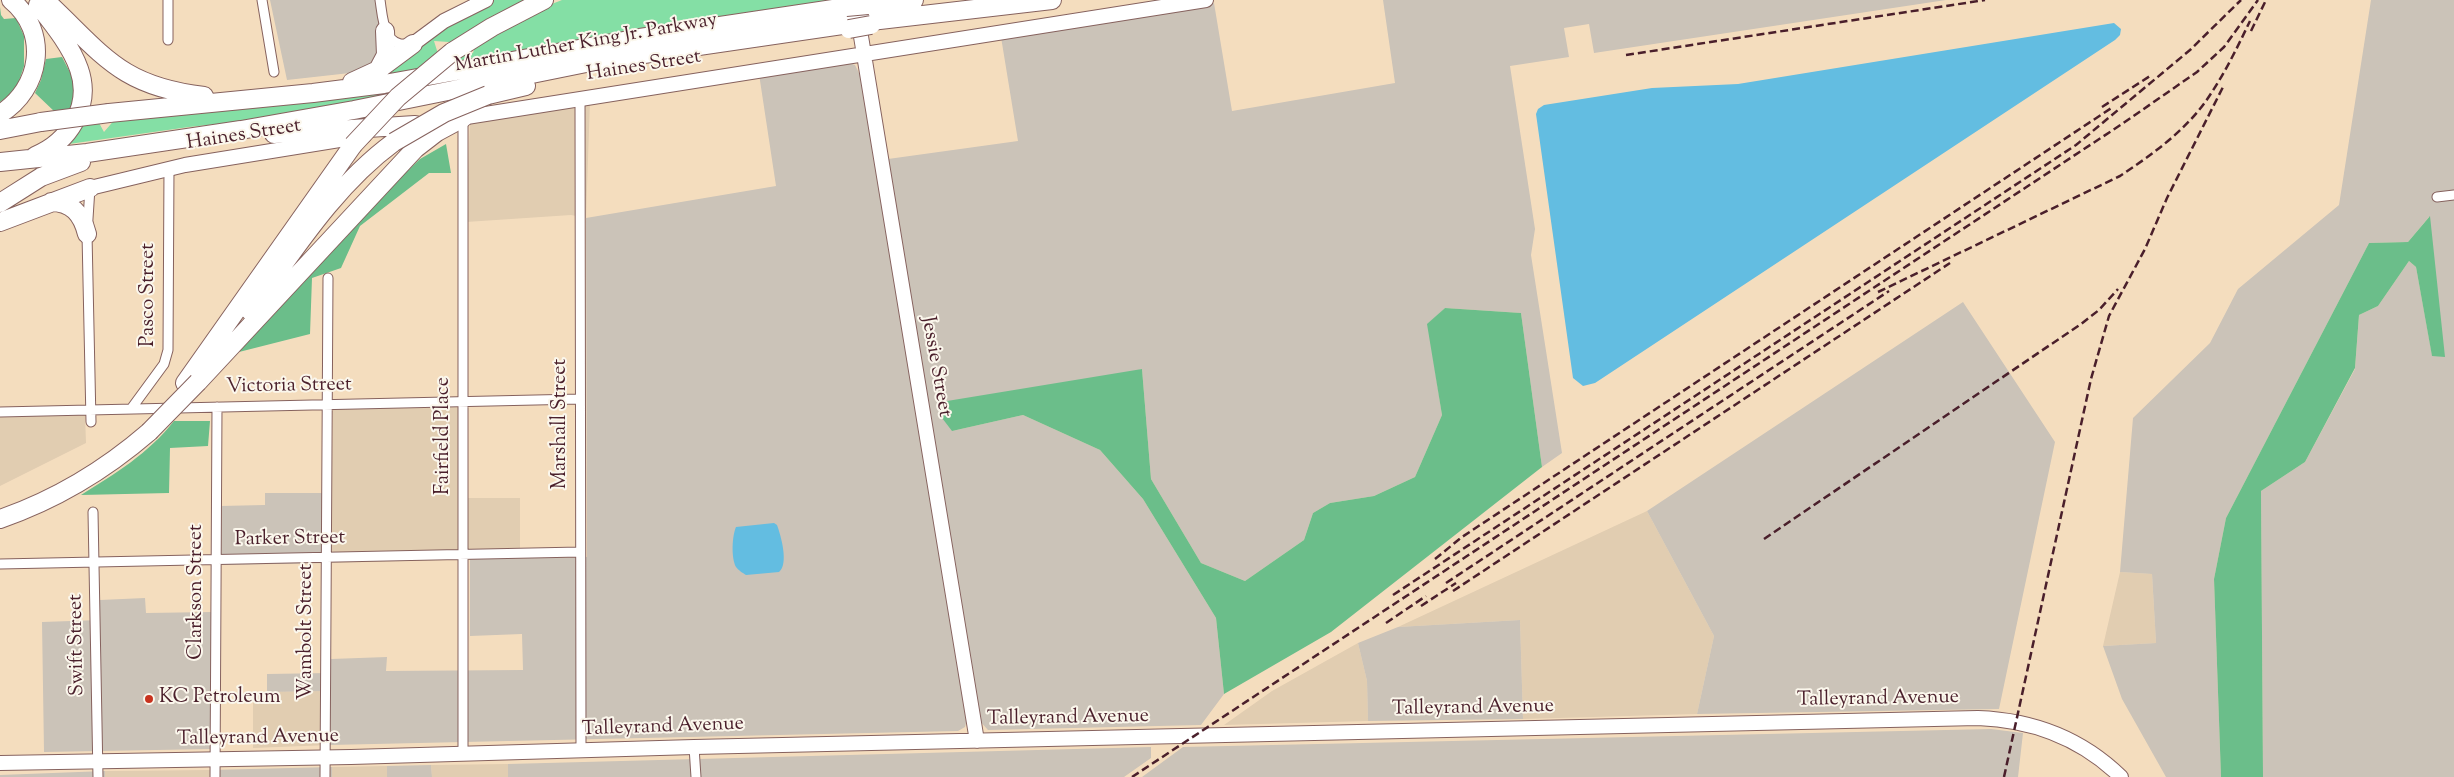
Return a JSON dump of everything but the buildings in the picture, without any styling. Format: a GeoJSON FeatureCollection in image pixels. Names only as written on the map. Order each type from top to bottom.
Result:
{"type":"FeatureCollection","features":[{"type":"Feature","properties":{"kind":"highway"},"geometry":{"type":"LineString","coordinates":[[0,114],[16,102],[27,88],[36,58],[36,40],[32,27],[24,14],[11,0]]}},
{"type":"Feature","properties":{"kind":"highway"},"geometry":{"type":"LineString","coordinates":[[8,161],[42,153],[62,140],[75,122],[82,97],[82,81],[78,66],[62,38],[34,0]]}},
{"type":"Feature","properties":{"kind":"highway"},"geometry":{"type":"LineString","coordinates":[[45,0],[108,61],[140,81],[178,92],[247,99]]}},
{"type":"Feature","properties":{"kind":"highway"},"geometry":{"type":"LineString","coordinates":[[192,382],[354,145],[394,100],[452,52],[537,4],[549,0]]}},
{"type":"Feature","properties":{"kind":"highway","name":"Martin Luther King Jr. Parkway"},"geometry":{"type":"LineString","coordinates":[[130,147],[354,110],[596,61],[858,16],[914,0]]}},
{"type":"Feature","properties":{"kind":"highway","name":"Martin Luther King Jr. Parkway"},"geometry":{"type":"LineString","coordinates":[[247,99],[313,94],[422,78],[705,27],[942,12],[1052,0]]}},
{"type":"Feature","properties":{"kind":"highway"},"geometry":{"type":"LineString","coordinates":[[192,382],[333,201],[362,170],[394,142],[439,115],[488,95],[858,16]]}},
{"type":"Feature","properties":{"kind":"highway"},"geometry":{"type":"LineString","coordinates":[[378,70],[386,55],[385,32]]}},
{"type":"Feature","properties":{"kind":"highway"},"geometry":{"type":"LineString","coordinates":[[313,94],[356,81],[378,70],[413,44]]}},
{"type":"Feature","properties":{"kind":"highway"},"geometry":{"type":"LineString","coordinates":[[0,130],[41,122],[109,113],[247,99]]}},
{"type":"Feature","properties":{"kind":"highway"},"geometry":{"type":"LineString","coordinates":[[0,519],[42,502],[78,484],[119,457],[415,149],[437,132],[462,118]]}},
{"type":"Feature","properties":{"kind":"highway"},"geometry":{"type":"LineString","coordinates":[[179,139],[415,125]]}},
{"type":"Feature","properties":{"kind":"highway"},"geometry":{"type":"LineString","coordinates":[[8,161],[130,147]]}},
{"type":"Feature","properties":{"kind":"highway"},"geometry":{"type":"LineString","coordinates":[[0,203],[19,189],[47,174],[130,147]]}},
{"type":"Feature","properties":{"kind":"highway"},"geometry":{"type":"LineString","coordinates":[[0,172],[87,153]]}},
{"type":"Feature","properties":{"kind":"highway"},"geometry":{"type":"LineString","coordinates":[[0,222],[90,188]]}},
{"type":"Feature","properties":{"kind":"highway"},"geometry":{"type":"LineString","coordinates":[[50,202],[63,203],[75,210],[82,220],[87,234]]}},
{"type":"Feature","properties":{"kind":"highway"},"geometry":{"type":"LineString","coordinates":[[0,509],[71,477],[142,432]]}},
{"type":"Feature","properties":{"kind":"street"},"geometry":{"type":"LineString","coordinates":[[168,0],[168,40]]}},
{"type":"Feature","properties":{"kind":"street"},"geometry":{"type":"LineString","coordinates":[[262,0],[274,72]]}},
{"type":"Feature","properties":{"kind":"street"},"geometry":{"type":"LineString","coordinates":[[380,0],[385,32],[397,44],[413,44],[451,17],[486,0]]}},
{"type":"Feature","properties":{"kind":"street","name":"Haines Street"},"geometry":{"type":"LineString","coordinates":[[90,188],[169,168],[335,142],[415,125],[1206,0]]}},
{"type":"Feature","properties":{"kind":"street","name":"Jessie Street"},"geometry":{"type":"LineString","coordinates":[[858,16],[977,741]]}},
{"type":"Feature","properties":{"kind":"street","name":"Marshall Street"},"geometry":{"type":"LineString","coordinates":[[580,98],[581,750]]}},
{"type":"Feature","properties":{"kind":"street","name":"Fairfield Place"},"geometry":{"type":"LineString","coordinates":[[462,118],[463,754]]}},
{"type":"Feature","properties":{"kind":"street","name":"Pasco Street"},"geometry":{"type":"LineString","coordinates":[[130,409],[164,364],[168,350],[169,168]]}},
{"type":"Feature","properties":{"kind":"street"},"geometry":{"type":"LineString","coordinates":[[90,188],[87,234],[91,422]]}},
{"type":"Feature","properties":{"kind":"street"},"geometry":{"type":"LineString","coordinates":[[2437,197],[2454,194]]}},
{"type":"Feature","properties":{"kind":"street","name":"Wambolt Street"},"geometry":{"type":"LineString","coordinates":[[325,777],[328,278]]}},
{"type":"Feature","properties":{"kind":"street","name":"Victoria Street"},"geometry":{"type":"LineString","coordinates":[[0,412],[580,399]]}},
{"type":"Feature","properties":{"kind":"street","name":"Clarkson Street"},"geometry":{"type":"LineString","coordinates":[[215,777],[216,407]]}},
{"type":"Feature","properties":{"kind":"street","name":"Swift Street"},"geometry":{"type":"LineString","coordinates":[[93,512],[98,777]]}},
{"type":"Feature","properties":{"kind":"street","name":"Parker Street"},"geometry":{"type":"LineString","coordinates":[[0,564],[580,552]]}},
{"type":"Feature","properties":{"kind":"street","name":"Talleyrand Avenue"},"geometry":{"type":"LineString","coordinates":[[0,763],[463,754],[694,747],[1978,718],[2016,721],[2056,733],[2084,747],[2105,762],[2121,777]]}},
{"type":"Feature","properties":{"kind":"street"},"geometry":{"type":"LineString","coordinates":[[694,747],[696,777]]}},
{"type":"Feature","properties":{"kind":"shaded area"},"geometry":{"type":"Polygon","coordinates":[[[270,0],[377,0],[384,47],[382,57],[359,72],[287,80],[270,0]]]}},
{"type":"Feature","properties":{"kind":"shaded area"},"geometry":{"type":"Polygon","coordinates":[[[1383,0],[1946,0],[1594,53],[1589,24],[1564,28],[1569,57],[1510,66],[1535,229],[1531,255],[1562,453],[1542,467],[1521,313],[1445,308],[1428,324],[1442,415],[1415,477],[1374,496],[1330,503],[1313,513],[1304,540],[1245,581],[1201,563],[1151,479],[1142,369],[952,431],[1023,415],[1100,450],[1143,499],[1216,618],[1224,694],[1201,725],[988,730],[978,719],[888,159],[1018,141],[1001,37],[1214,3],[1232,111],[1395,83],[1383,0]]]}},
{"type":"Feature","properties":{"kind":"shaded area"},"geometry":{"type":"Polygon","coordinates":[[[2371,0],[2454,0],[2454,777],[2263,777],[2261,491],[2305,462],[2355,369],[2359,315],[2378,306],[2409,261],[2416,267],[2432,355],[2429,217],[2408,242],[2369,243],[2226,518],[2214,579],[2221,777],[2166,777],[2122,699],[2103,646],[2156,643],[2152,574],[2120,572],[2133,418],[2210,343],[2238,289],[2339,205],[2371,0]]]}},
{"type":"Feature","properties":{"kind":"shaded area"},"geometry":{"type":"Polygon","coordinates":[[[844,61],[855,65],[862,79],[967,719],[965,727],[958,731],[329,745],[330,691],[267,692],[267,674],[330,673],[331,659],[387,657],[386,671],[523,670],[522,634],[470,636],[470,559],[587,557],[586,218],[776,186],[759,74],[844,61]]]}},
{"type":"Feature","properties":{"kind":"shaded area"},"geometry":{"type":"Polygon","coordinates":[[[590,101],[586,218],[571,215],[466,222],[470,120],[590,101]]]}},
{"type":"Feature","properties":{"kind":"shaded area"},"geometry":{"type":"Polygon","coordinates":[[[1963,302],[2055,442],[1999,709],[1697,714],[1714,636],[1647,511],[1963,302]]]}},
{"type":"Feature","properties":{"kind":"shaded area"},"geometry":{"type":"Polygon","coordinates":[[[468,405],[467,498],[520,498],[520,558],[330,563],[333,408],[468,405]]]}},
{"type":"Feature","properties":{"kind":"shaded area"},"geometry":{"type":"Polygon","coordinates":[[[85,415],[86,443],[0,486],[0,417],[85,415]]]}},
{"type":"Feature","properties":{"kind":"shaded area"},"geometry":{"type":"Polygon","coordinates":[[[265,493],[331,493],[330,563],[219,565],[220,506],[265,505],[265,493]]]}},
{"type":"Feature","properties":{"kind":"shaded area"},"geometry":{"type":"Polygon","coordinates":[[[1647,511],[1714,636],[1697,714],[1523,719],[1520,620],[1398,627],[1647,511]]]}},
{"type":"Feature","properties":{"kind":"shaded area"},"geometry":{"type":"Polygon","coordinates":[[[2120,572],[2152,574],[2156,643],[2103,646],[2120,572]]]}},
{"type":"Feature","properties":{"kind":"shaded area"},"geometry":{"type":"Polygon","coordinates":[[[145,598],[146,613],[212,612],[212,749],[44,752],[42,622],[100,620],[100,600],[145,598]]]}},
{"type":"Feature","properties":{"kind":"shaded area"},"geometry":{"type":"Polygon","coordinates":[[[1520,620],[1523,719],[1368,721],[1367,681],[1358,643],[1398,627],[1520,620]]]}},
{"type":"Feature","properties":{"kind":"shaded area"},"geometry":{"type":"Polygon","coordinates":[[[1358,643],[1367,681],[1368,721],[1224,725],[1272,691],[1358,643]]]}},
{"type":"Feature","properties":{"kind":"shaded area"},"geometry":{"type":"Polygon","coordinates":[[[330,691],[329,745],[253,748],[253,692],[330,691]]]}},
{"type":"Feature","properties":{"kind":"shaded area"},"geometry":{"type":"Polygon","coordinates":[[[1991,729],[2023,733],[2018,777],[1142,777],[1183,747],[1991,729]]]}},
{"type":"Feature","properties":{"kind":"shaded area"},"geometry":{"type":"Polygon","coordinates":[[[1151,747],[1151,758],[1124,777],[508,777],[508,764],[1151,747]]]}},
{"type":"Feature","properties":{"kind":"shaded area"},"geometry":{"type":"Polygon","coordinates":[[[508,764],[508,777],[432,777],[431,765],[508,764]]]}},
{"type":"Feature","properties":{"kind":"shaded area"},"geometry":{"type":"Polygon","coordinates":[[[431,765],[432,777],[387,777],[387,766],[431,765]]]}},
{"type":"Feature","properties":{"kind":"shaded area"},"geometry":{"type":"Polygon","coordinates":[[[387,766],[387,777],[332,777],[332,767],[387,766]]]}},
{"type":"Feature","properties":{"kind":"shaded area"},"geometry":{"type":"Polygon","coordinates":[[[332,767],[332,777],[210,777],[210,770],[332,767]]]}},
{"type":"Feature","properties":{"kind":"shaded area"},"geometry":{"type":"Polygon","coordinates":[[[210,770],[210,777],[105,777],[105,771],[210,770]]]}},
{"type":"Feature","properties":{"kind":"shaded area"},"geometry":{"type":"Polygon","coordinates":[[[105,771],[105,777],[0,777],[0,775],[105,771]]]}},
{"type":"Feature","properties":{"kind":"green space"},"geometry":{"type":"Polygon","coordinates":[[[494,0],[527,0],[450,44],[449,42],[434,41],[439,57],[456,57],[473,53],[476,43],[529,13],[562,0],[837,0],[686,22],[386,75],[411,49],[494,0]]]}},
{"type":"Feature","properties":{"kind":"green space"},"geometry":{"type":"Polygon","coordinates":[[[0,7],[1,15],[4,19],[16,18],[24,36],[24,66],[16,90],[0,102],[0,7]]]}},
{"type":"Feature","properties":{"kind":"green space"},"geometry":{"type":"Polygon","coordinates":[[[62,57],[77,86],[74,110],[56,113],[35,93],[41,80],[46,59],[62,57]]]}},
{"type":"Feature","properties":{"kind":"green space"},"geometry":{"type":"Polygon","coordinates":[[[394,89],[385,98],[283,117],[189,127],[69,144],[83,124],[98,121],[104,132],[116,118],[394,89]]]}},
{"type":"Feature","properties":{"kind":"green space"},"geometry":{"type":"Polygon","coordinates":[[[446,144],[451,173],[429,173],[360,226],[341,268],[312,278],[310,334],[239,352],[357,219],[420,159],[446,144]]]}},
{"type":"Feature","properties":{"kind":"green space"},"geometry":{"type":"Polygon","coordinates":[[[2430,216],[2445,357],[2432,356],[2416,267],[2409,261],[2378,306],[2359,315],[2355,368],[2305,462],[2261,491],[2263,777],[2221,777],[2214,579],[2226,518],[2369,243],[2408,242],[2430,216]]]}},
{"type":"Feature","properties":{"kind":"green space"},"geometry":{"type":"Polygon","coordinates":[[[1445,308],[1521,313],[1542,467],[1331,632],[1224,694],[1216,618],[1143,499],[1100,450],[1023,415],[952,431],[939,414],[941,402],[1142,369],[1151,479],[1201,563],[1245,581],[1304,540],[1313,513],[1330,503],[1374,496],[1415,477],[1442,415],[1427,324],[1445,308]]]}},
{"type":"Feature","properties":{"kind":"green space"},"geometry":{"type":"Polygon","coordinates":[[[174,421],[210,421],[208,446],[170,448],[169,493],[81,495],[143,453],[174,421]]]}},
{"type":"Feature","properties":{"kind":"water"},"geometry":{"type":"Polygon","coordinates":[[[2114,23],[2121,29],[2120,35],[2115,40],[1595,383],[1583,386],[1573,378],[1536,114],[1538,109],[1544,105],[1652,88],[1738,84],[2114,23]]]}},
{"type":"Feature","properties":{"kind":"water"},"geometry":{"type":"Polygon","coordinates":[[[774,523],[777,525],[782,543],[784,557],[782,568],[779,572],[746,575],[734,563],[733,541],[736,527],[774,523]]]}},
{"type":"Feature","properties":{"kind":"railway"},"geometry":{"type":"LineString","coordinates":[[1626,55],[1985,0]]}},
{"type":"Feature","properties":{"kind":"railway"},"geometry":{"type":"LineString","coordinates":[[1393,595],[2076,145],[2190,50],[2241,0]]}},
{"type":"Feature","properties":{"kind":"railway"},"geometry":{"type":"LineString","coordinates":[[1132,777],[2122,124],[2197,72],[2224,47],[2258,0]]}},
{"type":"Feature","properties":{"kind":"railway"},"geometry":{"type":"LineString","coordinates":[[2251,31],[2266,0]]}},
{"type":"Feature","properties":{"kind":"railway"},"geometry":{"type":"LineString","coordinates":[[1878,292],[2120,176],[2145,159],[2181,130],[2201,107],[2227,68],[2250,21]]}},
{"type":"Feature","properties":{"kind":"railway"},"geometry":{"type":"LineString","coordinates":[[2102,107],[2150,76]]}},
{"type":"Feature","properties":{"kind":"railway"},"geometry":{"type":"LineString","coordinates":[[2004,777],[2091,379],[2109,316],[2145,249],[2167,198],[2223,87]]}},
{"type":"Feature","properties":{"kind":"railway"},"geometry":{"type":"LineString","coordinates":[[1435,559],[1462,537],[2113,107]]}},
{"type":"Feature","properties":{"kind":"railway"},"geometry":{"type":"LineString","coordinates":[[1453,591],[1950,263]]}},
{"type":"Feature","properties":{"kind":"railway"},"geometry":{"type":"LineString","coordinates":[[1764,539],[2081,324],[2099,310],[2118,289]]}},
{"type":"Feature","properties":{"kind":"railway"},"geometry":{"type":"LineString","coordinates":[[1446,583],[1889,291]]}},
{"type":"Feature","properties":{"kind":"railway"},"geometry":{"type":"LineString","coordinates":[[1421,606],[1456,583]]}},
{"type":"Feature","properties":{"kind":"railway"},"geometry":{"type":"LineString","coordinates":[[1386,623],[1426,596]]}},
{"type":"Feature","properties":{"kind":"place","name":"KC Petroleum"},"geometry":{"type":"Point","coordinates":[149,699]}}]}
